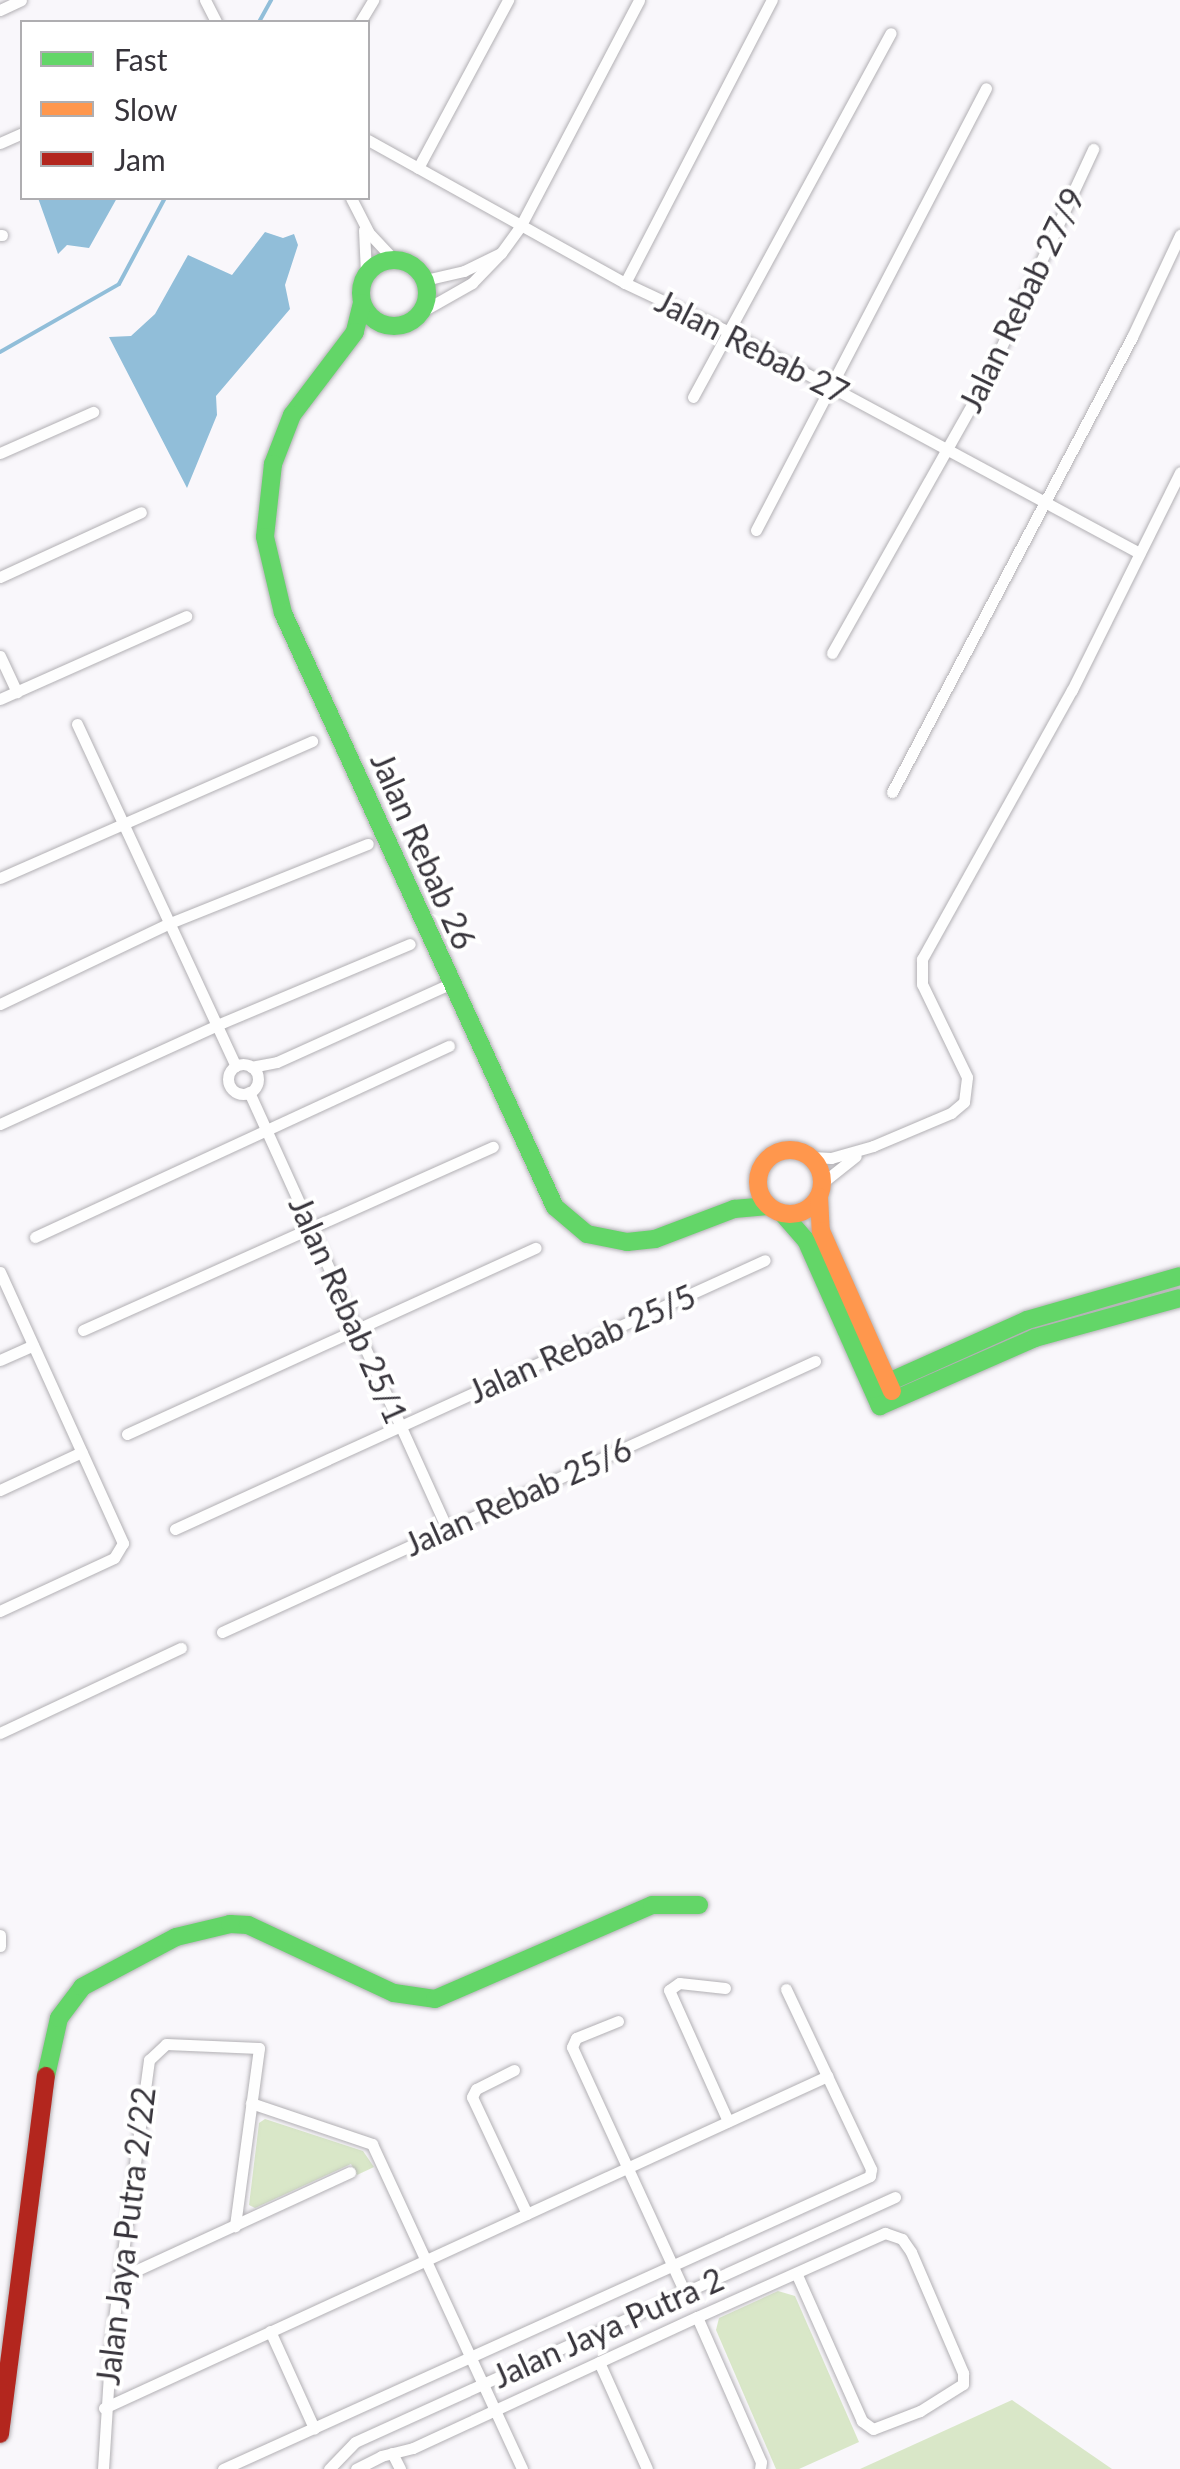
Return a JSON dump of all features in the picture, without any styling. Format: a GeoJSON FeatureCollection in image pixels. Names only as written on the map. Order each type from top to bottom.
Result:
{"type":"FeatureCollection","features":[{"type":"Feature","properties":{"kind":"street"},"geometry":{"type":"LineString","coordinates":[[0,10],[21,0]]}},
{"type":"Feature","properties":{"kind":"street"},"geometry":{"type":"LineString","coordinates":[[418,168],[508,0]]}},
{"type":"Feature","properties":{"kind":"street"},"geometry":{"type":"LineString","coordinates":[[336,358],[383,324],[404,324],[472,282],[501,253],[522,224],[639,0]]}},
{"type":"Feature","properties":{"kind":"street"},"geometry":{"type":"LineString","coordinates":[[625,283],[772,0]]}},
{"type":"Feature","properties":{"kind":"street"},"geometry":{"type":"LineString","coordinates":[[693,398],[891,34]]}},
{"type":"Feature","properties":{"kind":"street"},"geometry":{"type":"LineString","coordinates":[[756,530],[986,88]]}},
{"type":"Feature","properties":{"kind":"street","name":"Jalan Rebab 27"},"geometry":{"type":"LineString","coordinates":[[370,141],[625,283],[729,332],[948,449],[1044,506],[1137,552]]}},
{"type":"Feature","properties":{"kind":"street","name":"Jalan Rebab 27/9"},"geometry":{"type":"LineString","coordinates":[[832,652],[948,449],[1033,286],[1093,149]]}},
{"type":"Feature","properties":{"kind":"street"},"geometry":{"type":"LineString","coordinates":[[336,358],[355,332],[362,303],[360,288],[366,273],[368,247],[352,200]]}},
{"type":"Feature","properties":{"kind":"street"},"geometry":{"type":"LineString","coordinates":[[362,221],[393,259],[412,264],[425,280],[426,300],[421,312]]}},
{"type":"Feature","properties":{"kind":"street"},"geometry":{"type":"LineString","coordinates":[[892,792],[1044,506],[1180,235]]}},
{"type":"Feature","properties":{"kind":"street"},"geometry":{"type":"LineString","coordinates":[[425,280],[464,271],[501,253]]}},
{"type":"Feature","properties":{"kind":"street"},"geometry":{"type":"LineString","coordinates":[[366,273],[393,259]]}},
{"type":"Feature","properties":{"kind":"street"},"geometry":{"type":"LineString","coordinates":[[362,303],[383,324]]}},
{"type":"Feature","properties":{"kind":"street","name":"Jalan Rebab 26"},"geometry":{"type":"LineString","coordinates":[[336,358],[310,386],[280,439],[268,487],[268,564],[282,612],[548,1193],[565,1218],[587,1234],[627,1242],[655,1239],[743,1207],[776,1210]]}},
{"type":"Feature","properties":{"kind":"street"},"geometry":{"type":"LineString","coordinates":[[0,453],[93,412]]}},
{"type":"Feature","properties":{"kind":"street"},"geometry":{"type":"LineString","coordinates":[[884,1394],[806,1240],[776,1210],[757,1182],[764,1161],[776,1152],[790,1149],[811,1157],[832,1158],[873,1146],[951,1112],[964,1102],[966,1077],[922,984],[920,968],[1072,690],[1137,552],[1180,472]]}},
{"type":"Feature","properties":{"kind":"street"},"geometry":{"type":"LineString","coordinates":[[0,577],[141,512]]}},
{"type":"Feature","properties":{"kind":"street"},"geometry":{"type":"LineString","coordinates":[[0,700],[186,616]]}},
{"type":"Feature","properties":{"kind":"street"},"geometry":{"type":"LineString","coordinates":[[0,656],[17,692]]}},
{"type":"Feature","properties":{"kind":"street"},"geometry":{"type":"LineString","coordinates":[[77,724],[236,1066]]}},
{"type":"Feature","properties":{"kind":"street"},"geometry":{"type":"LineString","coordinates":[[0,878],[312,742]]}},
{"type":"Feature","properties":{"kind":"street"},"geometry":{"type":"LineString","coordinates":[[0,1004],[170,924],[368,844]]}},
{"type":"Feature","properties":{"kind":"street"},"geometry":{"type":"LineString","coordinates":[[0,1124],[217,1024],[410,944]]}},
{"type":"Feature","properties":{"kind":"street"},"geometry":{"type":"LineString","coordinates":[[277,1062],[249,1092],[239,1094],[230,1088],[229,1073],[236,1066],[277,1062],[450,984]]}},
{"type":"Feature","properties":{"kind":"street"},"geometry":{"type":"LineString","coordinates":[[35,1237],[449,1046]]}},
{"type":"Feature","properties":{"kind":"street"},"geometry":{"type":"LineString","coordinates":[[251,1067],[258,1080]]}},
{"type":"Feature","properties":{"kind":"street","name":"Jalan Rebab 25/1"},"geometry":{"type":"LineString","coordinates":[[249,1092],[446,1528]]}},
{"type":"Feature","properties":{"kind":"street"},"geometry":{"type":"LineString","coordinates":[[776,1210],[807,1209],[838,1167],[873,1146]]}},
{"type":"Feature","properties":{"kind":"street"},"geometry":{"type":"LineString","coordinates":[[83,1330],[493,1147]]}},
{"type":"Feature","properties":{"kind":"street"},"geometry":{"type":"LineString","coordinates":[[811,1157],[820,1190],[821,1231],[873,1350],[884,1394]]}},
{"type":"Feature","properties":{"kind":"street","name":"Jalan Rebab 26"},"geometry":{"type":"LineString","coordinates":[[712,1216],[757,1182]]}},
{"type":"Feature","properties":{"kind":"street"},"geometry":{"type":"LineString","coordinates":[[128,1434],[536,1248]]}},
{"type":"Feature","properties":{"kind":"street","name":"Jalan Rebab 25/5"},"geometry":{"type":"LineString","coordinates":[[175,1529],[766,1260]]}},
{"type":"Feature","properties":{"kind":"street"},"geometry":{"type":"LineString","coordinates":[[0,1272],[123,1543],[114,1558],[0,1611]]}},
{"type":"Feature","properties":{"kind":"street"},"geometry":{"type":"LineString","coordinates":[[884,1394],[931,1363],[1027,1320],[1180,1276]]}},
{"type":"Feature","properties":{"kind":"street"},"geometry":{"type":"LineString","coordinates":[[884,1394],[1035,1338],[1180,1298]]}},
{"type":"Feature","properties":{"kind":"street"},"geometry":{"type":"LineString","coordinates":[[0,1360],[33,1345]]}},
{"type":"Feature","properties":{"kind":"street"},"geometry":{"type":"LineString","coordinates":[[873,1350],[903,1365],[931,1363]]}},
{"type":"Feature","properties":{"kind":"street","name":"Jalan Rebab 25/6"},"geometry":{"type":"LineString","coordinates":[[222,1632],[814,1361]]}},
{"type":"Feature","properties":{"kind":"street"},"geometry":{"type":"LineString","coordinates":[[0,1490],[82,1452]]}},
{"type":"Feature","properties":{"kind":"street"},"geometry":{"type":"LineString","coordinates":[[0,1733],[182,1648]]}},
{"type":"Feature","properties":{"kind":"street"},"geometry":{"type":"LineString","coordinates":[[0,2434],[50,2045],[64,2008],[82,1987],[176,1936],[211,1925],[248,1925],[394,1993],[418,2000],[435,1998],[652,1905],[699,1905]]}},
{"type":"Feature","properties":{"kind":"street"},"geometry":{"type":"LineString","coordinates":[[724,1988],[679,1982],[669,1990],[728,2121]]}},
{"type":"Feature","properties":{"kind":"street"},"geometry":{"type":"LineString","coordinates":[[224,2469],[864,2182],[871,2169],[786,1989]]}},
{"type":"Feature","properties":{"kind":"street"},"geometry":{"type":"LineString","coordinates":[[618,2021],[576,2038],[572,2047],[685,2293]]}},
{"type":"Feature","properties":{"kind":"street","name":"Jalan Jaya Putra 2/22"},"geometry":{"type":"LineString","coordinates":[[103,2469],[104,2408],[149,2060],[166,2044],[259,2048],[251,2104]]}},
{"type":"Feature","properties":{"kind":"street"},"geometry":{"type":"LineString","coordinates":[[514,2070],[476,2090],[472,2097],[526,2214]]}},
{"type":"Feature","properties":{"kind":"street"},"geometry":{"type":"LineString","coordinates":[[104,2408],[828,2076]]}},
{"type":"Feature","properties":{"kind":"street"},"geometry":{"type":"LineString","coordinates":[[235,2226],[251,2104],[372,2144],[522,2469]]}},
{"type":"Feature","properties":{"kind":"street"},"geometry":{"type":"LineString","coordinates":[[122,2277],[350,2172]]}},
{"type":"Feature","properties":{"kind":"street","name":"Jalan Jaya Putra 2"},"geometry":{"type":"LineString","coordinates":[[329,2469],[355,2442],[895,2197]]}},
{"type":"Feature","properties":{"kind":"street"},"geometry":{"type":"LineString","coordinates":[[356,2469],[885,2233],[902,2239],[963,2374],[963,2384],[956,2393],[881,2428],[862,2420],[796,2273]]}},
{"type":"Feature","properties":{"kind":"street"},"geometry":{"type":"LineString","coordinates":[[697,2317],[761,2462],[760,2469]]}},
{"type":"Feature","properties":{"kind":"street"},"geometry":{"type":"LineString","coordinates":[[270,2331],[314,2428]]}},
{"type":"Feature","properties":{"kind":"street"},"geometry":{"type":"LineString","coordinates":[[599,2362],[647,2469]]}},
{"type":"Feature","properties":{"kind":"street"},"geometry":{"type":"LineString","coordinates":[[392,2453],[400,2469]]}},
{"type":"Feature","properties":{"kind":"green space"},"geometry":{"type":"Polygon","coordinates":[[[265,2119],[363,2151],[374,2167],[357,2175],[351,2164],[255,2208],[249,2205],[259,2123],[265,2119]]]}},
{"type":"Feature","properties":{"kind":"green space"},"geometry":{"type":"Polygon","coordinates":[[[778,2291],[795,2296],[859,2442],[799,2469],[776,2469],[716,2330],[719,2318],[778,2291]]]}},
{"type":"Feature","properties":{"kind":"green space"},"geometry":{"type":"Polygon","coordinates":[[[1012,2400],[1112,2469],[860,2469],[1012,2400]]]}},
{"type":"Feature","properties":{"kind":"water"},"geometry":{"type":"Polygon","coordinates":[[[39,200],[116,200],[89,248],[67,245],[58,254],[39,200]]]}},
{"type":"Feature","properties":{"kind":"water"},"geometry":{"type":"Polygon","coordinates":[[[265,232],[283,238],[294,234],[298,245],[285,285],[290,309],[216,396],[217,415],[187,488],[109,337],[131,336],[155,314],[188,255],[232,275],[265,232]]]}},
{"type":"Feature","properties":{"kind":"waterway"},"geometry":{"type":"LineString","coordinates":[[260,20],[271,0]]}},
{"type":"Feature","properties":{"kind":"waterway"},"geometry":{"type":"LineString","coordinates":[[0,352],[119,284],[164,200]]}},
{"type":"Feature","properties":{"kind":"traffic: fast"},"geometry":{"type":"LineString","coordinates":[[394,260],[418,269],[427,293],[418,317],[394,326],[370,317],[361,293],[370,269],[394,260]]}},
{"type":"Feature","properties":{"kind":"traffic: fast"},"geometry":{"type":"LineString","coordinates":[[362,303],[355,332],[292,415],[273,464],[265,537],[283,613],[555,1207],[587,1234],[627,1242],[655,1239],[734,1209],[768,1206]]}},
{"type":"Feature","properties":{"kind":"traffic: fast"},"geometry":{"type":"LineString","coordinates":[[783,1214],[806,1240],[880,1406],[1035,1338],[1180,1298]]}},
{"type":"Feature","properties":{"kind":"traffic: fast"},"geometry":{"type":"LineString","coordinates":[[873,1389],[1027,1320],[1180,1276]]}},
{"type":"Feature","properties":{"kind":"traffic: fast"},"geometry":{"type":"LineString","coordinates":[[46,2076],[59,2018],[82,1987],[176,1937],[230,1924],[248,1925],[394,1993],[435,1999],[652,1905],[699,1905]]}},
{"type":"Feature","properties":{"kind":"traffic: slow"},"geometry":{"type":"LineString","coordinates":[[790,1150],[813,1159],[822,1182],[813,1205],[790,1214],[767,1205],[758,1182],[767,1159],[790,1150]]}},
{"type":"Feature","properties":{"kind":"traffic: slow"},"geometry":{"type":"LineString","coordinates":[[819,1197],[821,1231],[892,1391]]}},
{"type":"Feature","properties":{"kind":"traffic: jam"},"geometry":{"type":"LineString","coordinates":[[0,2434],[46,2076]]}}]}
